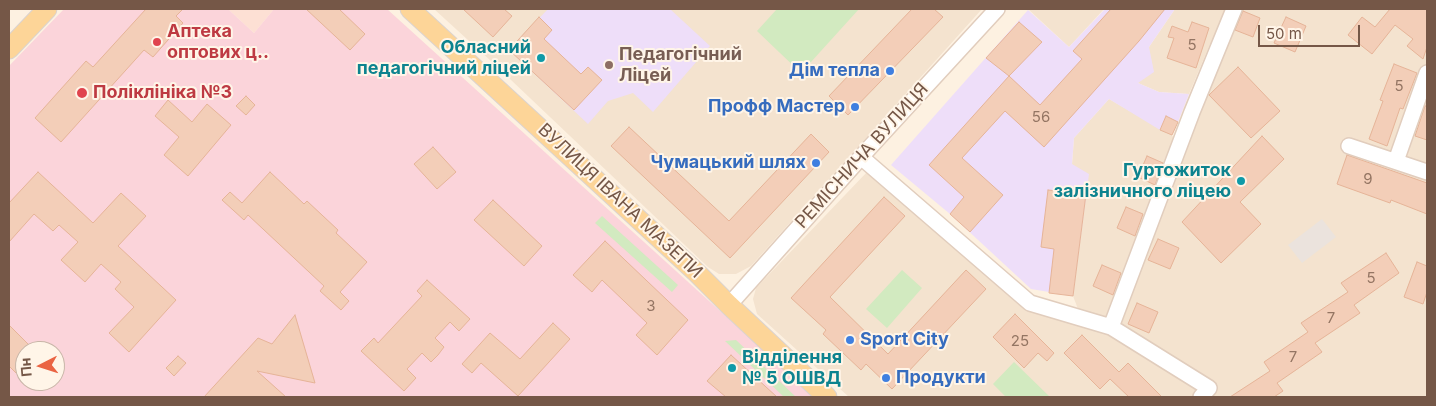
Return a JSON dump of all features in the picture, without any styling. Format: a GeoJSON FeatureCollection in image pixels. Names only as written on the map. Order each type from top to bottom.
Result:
{"type":"FeatureCollection","features":[{"type":"Feature","properties":{"kind":"main road"},"geometry":{"type":"LineString","coordinates":[[9,50],[47,9]]}},
{"type":"Feature","properties":{"kind":"main road","name":"ВУЛИЦЯ ІВАНА МАЗЕПИ"},"geometry":{"type":"LineString","coordinates":[[410,9],[698,273],[826,397]]}},
{"type":"Feature","properties":{"kind":"street","name":"РЕМІСНИЧА ВУЛИЦЯ"},"geometry":{"type":"LineString","coordinates":[[729,305],[997,9]]}},
{"type":"Feature","properties":{"kind":"street"},"geometry":{"type":"LineString","coordinates":[[1111,327],[1192,112],[1234,9]]}},
{"type":"Feature","properties":{"kind":"street"},"geometry":{"type":"LineString","coordinates":[[1396,161],[1427,73]]}},
{"type":"Feature","properties":{"kind":"street"},"geometry":{"type":"LineString","coordinates":[[1349,146],[1427,172]]}},
{"type":"Feature","properties":{"kind":"street"},"geometry":{"type":"LineString","coordinates":[[862,157],[1030,303],[1111,327],[1209,388],[1201,397]]}},
{"type":"Feature","properties":{"kind":"shaded area"},"geometry":{"type":"Polygon","coordinates":[[[64,9],[228,9],[254,33],[274,9],[387,9],[815,397],[9,397],[9,66],[64,9]]]}},
{"type":"Feature","properties":{"kind":"shaded area"},"geometry":{"type":"Polygon","coordinates":[[[228,9],[274,9],[254,33],[228,9]]]}},
{"type":"Feature","properties":{"kind":"shaded area"},"geometry":{"type":"Polygon","coordinates":[[[434,9],[982,9],[751,266],[736,274],[719,274],[708,267],[434,9]]]}},
{"type":"Feature","properties":{"kind":"shaded area","name":"Педагогічний Ліцей"},"geometry":{"type":"Polygon","coordinates":[[[548,9],[670,9],[710,46],[653,112],[633,93],[608,101],[588,124],[509,50],[548,9]]]}},
{"type":"Feature","properties":{"kind":"shaded area"},"geometry":{"type":"Polygon","coordinates":[[[1028,9],[1104,9],[1069,47],[1028,9]]]}},
{"type":"Feature","properties":{"kind":"shaded area"},"geometry":{"type":"Polygon","coordinates":[[[1105,9],[1175,9],[1149,47],[1154,72],[1138,83],[1159,92],[1189,94],[1178,122],[1166,116],[1160,130],[1109,99],[1074,138],[1072,164],[1089,174],[1073,296],[1031,289],[950,214],[891,165],[1028,10],[1069,47],[1105,9]]]}},
{"type":"Feature","properties":{"kind":"shaded area"},"geometry":{"type":"Polygon","coordinates":[[[1175,9],[1427,9],[1427,397],[849,397],[757,314],[753,299],[756,288],[867,172],[1024,307],[1109,319],[1078,309],[1073,296],[1086,194],[1072,164],[1074,138],[1109,99],[1172,135],[1175,141],[1156,227],[1226,45],[1210,44],[1189,94],[1159,92],[1138,83],[1149,47],[1175,9]]]}},
{"type":"Feature","properties":{"kind":"shaded area"},"geometry":{"type":"Polygon","coordinates":[[[1322,219],[1336,237],[1302,263],[1288,245],[1322,219]]]}},
{"type":"Feature","properties":{"kind":"green space"},"geometry":{"type":"Polygon","coordinates":[[[777,9],[859,9],[801,73],[757,31],[777,9]]]}},
{"type":"Feature","properties":{"kind":"green space"},"geometry":{"type":"Polygon","coordinates":[[[602,216],[678,285],[672,292],[595,223],[602,216]]]}},
{"type":"Feature","properties":{"kind":"green space"},"geometry":{"type":"Polygon","coordinates":[[[902,270],[922,288],[887,328],[866,309],[902,270]]]}},
{"type":"Feature","properties":{"kind":"green space"},"geometry":{"type":"Polygon","coordinates":[[[736,340],[796,397],[784,397],[725,341],[736,340]]]}},
{"type":"Feature","properties":{"kind":"green space"},"geometry":{"type":"Polygon","coordinates":[[[1014,362],[1050,397],[1006,397],[993,384],[1014,362]]]}},
{"type":"Feature","properties":{"kind":"building","name":"Поліклініка №3"},"geometry":{"type":"Polygon","coordinates":[[[146,9],[183,9],[176,16],[183,23],[153,57],[144,50],[61,142],[35,118],[86,61],[93,67],[146,9]]]}},
{"type":"Feature","properties":{"kind":"building"},"geometry":{"type":"Polygon","coordinates":[[[306,9],[339,9],[365,34],[350,50],[306,9]]]}},
{"type":"Feature","properties":{"kind":"building"},"geometry":{"type":"Polygon","coordinates":[[[463,9],[504,9],[512,16],[493,37],[463,9]]]}},
{"type":"Feature","properties":{"kind":"building"},"geometry":{"type":"Polygon","coordinates":[[[912,9],[934,9],[943,17],[848,115],[829,96],[912,9]]]}},
{"type":"Feature","properties":{"kind":"building"},"geometry":{"type":"Polygon","coordinates":[[[1111,9],[1165,9],[1139,41],[1044,147],[1005,111],[962,158],[1003,195],[970,232],[950,214],[964,197],[929,165],[1009,76],[1040,105],[1082,59],[1073,51],[1111,9]]]}},
{"type":"Feature","properties":{"kind":"building"},"geometry":{"type":"Polygon","coordinates":[[[1390,9],[1427,9],[1427,47],[1423,59],[1407,46],[1413,39],[1395,25],[1372,54],[1348,35],[1362,17],[1375,27],[1390,9]]]}},
{"type":"Feature","properties":{"kind":"building"},"geometry":{"type":"Polygon","coordinates":[[[1243,11],[1260,18],[1253,37],[1235,30],[1243,11]]]}},
{"type":"Feature","properties":{"kind":"building","name":"Обласний педагогічний ліцей"},"geometry":{"type":"Polygon","coordinates":[[[539,17],[552,30],[544,39],[581,74],[588,67],[602,80],[574,110],[509,50],[539,17]]]}},
{"type":"Feature","properties":{"kind":"building"},"geometry":{"type":"Polygon","coordinates":[[[1286,17],[1306,26],[1295,52],[1274,43],[1286,17]]]}},
{"type":"Feature","properties":{"kind":"building"},"geometry":{"type":"Polygon","coordinates":[[[1019,22],[1042,42],[1009,76],[986,58],[1019,22]]]}},
{"type":"Feature","properties":{"kind":"building"},"geometry":{"type":"Polygon","coordinates":[[[1192,22],[1209,28],[1196,68],[1167,58],[1174,38],[1168,37],[1172,26],[1188,32],[1192,22]]]}},
{"type":"Feature","properties":{"kind":"building"},"geometry":{"type":"Polygon","coordinates":[[[1394,64],[1417,73],[1403,109],[1400,108],[1387,146],[1369,139],[1383,101],[1380,100],[1394,64]]]}},
{"type":"Feature","properties":{"kind":"building"},"geometry":{"type":"Polygon","coordinates":[[[1238,67],[1280,111],[1251,138],[1209,95],[1238,67]]]}},
{"type":"Feature","properties":{"kind":"building"},"geometry":{"type":"Polygon","coordinates":[[[246,96],[255,105],[246,115],[236,106],[246,96]]]}},
{"type":"Feature","properties":{"kind":"building"},"geometry":{"type":"Polygon","coordinates":[[[168,100],[192,122],[207,104],[231,125],[188,176],[164,155],[179,137],[155,116],[168,100]]]}},
{"type":"Feature","properties":{"kind":"building"},"geometry":{"type":"Polygon","coordinates":[[[1425,106],[1427,106],[1427,140],[1415,136],[1425,106]]]}},
{"type":"Feature","properties":{"kind":"building"},"geometry":{"type":"Polygon","coordinates":[[[1166,116],[1178,122],[1172,135],[1160,130],[1166,116]]]}},
{"type":"Feature","properties":{"kind":"building"},"geometry":{"type":"Polygon","coordinates":[[[629,127],[729,221],[811,134],[829,152],[730,258],[611,146],[629,127]]]}},
{"type":"Feature","properties":{"kind":"building","name":"Гуртожиток залізничного ліцею"},"geometry":{"type":"Polygon","coordinates":[[[1262,136],[1284,159],[1240,202],[1261,224],[1221,263],[1182,222],[1262,136]]]}},
{"type":"Feature","properties":{"kind":"building"},"geometry":{"type":"Polygon","coordinates":[[[433,147],[456,172],[437,189],[414,164],[433,147]]]}},
{"type":"Feature","properties":{"kind":"building"},"geometry":{"type":"Polygon","coordinates":[[[1347,155],[1427,183],[1427,214],[1391,200],[1390,203],[1337,184],[1347,155]]]}},
{"type":"Feature","properties":{"kind":"building"},"geometry":{"type":"Polygon","coordinates":[[[1147,156],[1163,163],[1155,185],[1138,177],[1147,156]]]}},
{"type":"Feature","properties":{"kind":"building"},"geometry":{"type":"Polygon","coordinates":[[[38,172],[93,223],[121,193],[146,216],[118,246],[176,300],[129,352],[109,333],[134,307],[115,289],[121,282],[101,264],[85,282],[61,260],[78,242],[59,225],[53,231],[34,214],[9,242],[9,203],[38,172]]]}},
{"type":"Feature","properties":{"kind":"building"},"geometry":{"type":"Polygon","coordinates":[[[270,172],[304,204],[307,201],[338,230],[336,233],[367,262],[340,292],[349,301],[341,310],[320,291],[324,286],[248,215],[244,220],[222,200],[230,192],[242,203],[270,172]]]}},
{"type":"Feature","properties":{"kind":"building"},"geometry":{"type":"Polygon","coordinates":[[[1048,190],[1086,194],[1073,296],[1049,293],[1054,249],[1041,247],[1048,190]]]}},
{"type":"Feature","properties":{"kind":"building"},"geometry":{"type":"Polygon","coordinates":[[[884,197],[905,216],[830,297],[888,354],[966,270],[986,289],[892,389],[866,364],[861,370],[823,334],[826,330],[791,298],[884,197]]]}},
{"type":"Feature","properties":{"kind":"building"},"geometry":{"type":"Polygon","coordinates":[[[493,200],[542,246],[524,266],[474,220],[493,200]]]}},
{"type":"Feature","properties":{"kind":"building"},"geometry":{"type":"Polygon","coordinates":[[[1126,207],[1143,214],[1135,236],[1117,228],[1126,207]]]}},
{"type":"Feature","properties":{"kind":"building"},"geometry":{"type":"Polygon","coordinates":[[[1158,239],[1179,248],[1170,269],[1148,260],[1158,239]]]}},
{"type":"Feature","properties":{"kind":"building"},"geometry":{"type":"Polygon","coordinates":[[[605,241],[688,320],[657,355],[636,335],[647,323],[602,280],[592,292],[573,275],[605,241]]]}},
{"type":"Feature","properties":{"kind":"building"},"geometry":{"type":"Polygon","coordinates":[[[1386,253],[1399,273],[1354,305],[1360,313],[1315,343],[1322,352],[1277,383],[1283,391],[1274,397],[1230,397],[1270,371],[1264,362],[1308,332],[1301,323],[1348,292],[1341,283],[1386,253]]]}},
{"type":"Feature","properties":{"kind":"building"},"geometry":{"type":"Polygon","coordinates":[[[1417,262],[1427,266],[1427,292],[1423,304],[1404,297],[1417,262]]]}},
{"type":"Feature","properties":{"kind":"building"},"geometry":{"type":"Polygon","coordinates":[[[1102,265],[1121,273],[1113,295],[1093,286],[1102,265]]]}},
{"type":"Feature","properties":{"kind":"building"},"geometry":{"type":"Polygon","coordinates":[[[427,280],[470,319],[459,331],[450,322],[435,338],[444,347],[431,362],[422,353],[407,369],[416,378],[404,391],[361,351],[374,338],[378,343],[422,296],[417,291],[427,280]]]}},
{"type":"Feature","properties":{"kind":"building"},"geometry":{"type":"Polygon","coordinates":[[[1137,303],[1158,312],[1149,333],[1128,324],[1137,303]]]}},
{"type":"Feature","properties":{"kind":"building"},"geometry":{"type":"Polygon","coordinates":[[[1015,314],[1054,353],[1047,361],[1038,353],[1024,368],[993,337],[1015,314]]]}},
{"type":"Feature","properties":{"kind":"building"},"geometry":{"type":"Polygon","coordinates":[[[295,315],[315,383],[257,371],[286,397],[204,397],[258,338],[272,344],[295,315]]]}},
{"type":"Feature","properties":{"kind":"building"},"geometry":{"type":"Polygon","coordinates":[[[553,323],[570,339],[518,396],[481,363],[472,373],[462,364],[490,333],[520,359],[553,323]]]}},
{"type":"Feature","properties":{"kind":"building"},"geometry":{"type":"Polygon","coordinates":[[[9,325],[25,341],[15,341],[15,372],[9,366],[9,325]]]}},
{"type":"Feature","properties":{"kind":"building"},"geometry":{"type":"Polygon","coordinates":[[[1082,335],[1119,372],[1128,363],[1162,397],[1129,397],[1110,379],[1100,389],[1064,353],[1082,335]]]}},
{"type":"Feature","properties":{"kind":"building","name":"Відділення № 5 ОШВД"},"geometry":{"type":"Polygon","coordinates":[[[731,355],[777,397],[726,397],[707,381],[731,355]]]}},
{"type":"Feature","properties":{"kind":"building"},"geometry":{"type":"Polygon","coordinates":[[[178,356],[186,363],[174,376],[166,368],[178,356]]]}},
{"type":"Feature","properties":{"kind":"place","name":"Аптека оптових ц‥"},"geometry":{"type":"Point","coordinates":[157,42]}},
{"type":"Feature","properties":{"kind":"place","name":"Обласний педагогічний ліцей"},"geometry":{"type":"Point","coordinates":[541,58]}},
{"type":"Feature","properties":{"kind":"place","name":"Педагогічний Ліцей"},"geometry":{"type":"Point","coordinates":[609,65]}},
{"type":"Feature","properties":{"kind":"place","name":"Дім тепла"},"geometry":{"type":"Point","coordinates":[890,71]}},
{"type":"Feature","properties":{"kind":"place","name":"Поліклініка №3"},"geometry":{"type":"Point","coordinates":[82,93]}},
{"type":"Feature","properties":{"kind":"place","name":"Профф Мастер"},"geometry":{"type":"Point","coordinates":[855,107]}},
{"type":"Feature","properties":{"kind":"place","name":"Чумацький шлях"},"geometry":{"type":"Point","coordinates":[816,163]}},
{"type":"Feature","properties":{"kind":"place","name":"Гуртожиток залізничного ліцею"},"geometry":{"type":"Point","coordinates":[1241,181]}},
{"type":"Feature","properties":{"kind":"place","name":"Sport City"},"geometry":{"type":"Point","coordinates":[850,340]}},
{"type":"Feature","properties":{"kind":"place","name":"Відділення № 5 ОШВД"},"geometry":{"type":"Point","coordinates":[732,368]}},
{"type":"Feature","properties":{"kind":"place","name":"Продукти"},"geometry":{"type":"Point","coordinates":[886,378]}}]}
